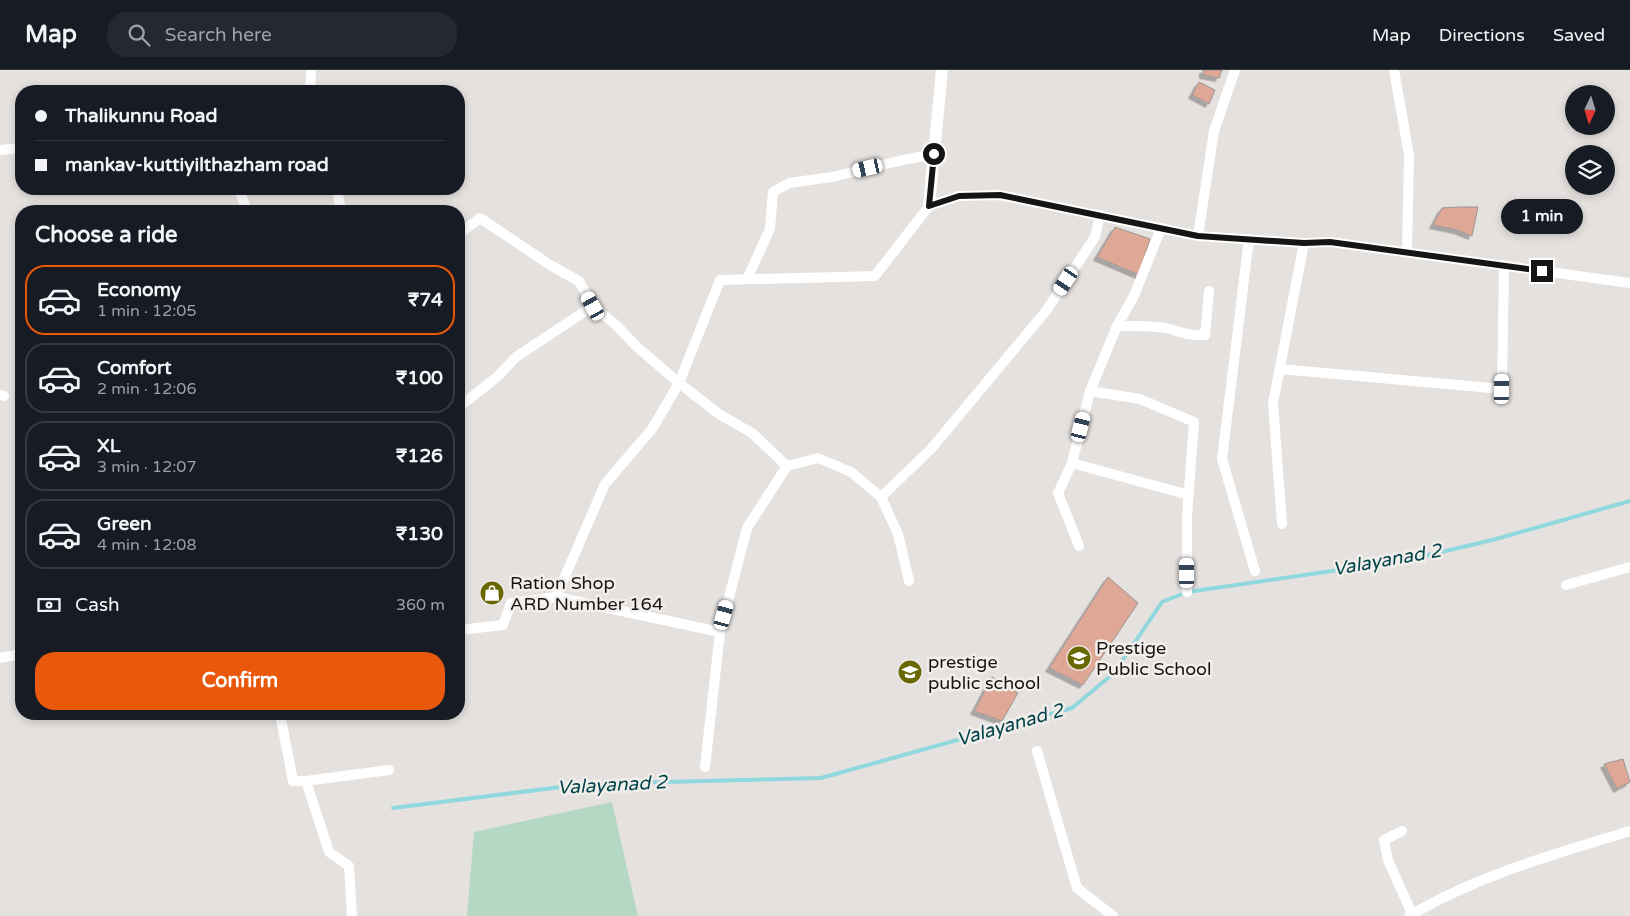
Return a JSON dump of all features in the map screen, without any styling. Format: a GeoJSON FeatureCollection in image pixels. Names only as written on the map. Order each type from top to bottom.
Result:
{"type":"FeatureCollection","features":[{"type":"Feature","properties":{"kind":"street"},"geometry":{"type":"LineString","coordinates":[[310,85],[311,70]]}},
{"type":"Feature","properties":{"kind":"street"},"geometry":{"type":"LineString","coordinates":[[556,597],[605,484],[652,429],[679,383],[720,280],[875,276],[929,206],[942,70]]}},
{"type":"Feature","properties":{"kind":"street"},"geometry":{"type":"LineString","coordinates":[[1198,236],[1214,131],[1235,70]]}},
{"type":"Feature","properties":{"kind":"street"},"geometry":{"type":"LineString","coordinates":[[1394,70],[1409,155],[1407,252]]}},
{"type":"Feature","properties":{"kind":"street"},"geometry":{"type":"LineString","coordinates":[[0,150],[15,149]]}},
{"type":"Feature","properties":{"kind":"street"},"geometry":{"type":"LineString","coordinates":[[747,279],[770,229],[773,192],[789,182],[832,177],[934,154]]}},
{"type":"Feature","properties":{"kind":"street"},"geometry":{"type":"LineString","coordinates":[[929,206],[959,196],[1000,195],[1198,236],[1304,243],[1330,242],[1630,283]]}},
{"type":"Feature","properties":{"kind":"street"},"geometry":{"type":"LineString","coordinates":[[881,497],[931,449],[1046,311],[1095,237],[1100,215]]}},
{"type":"Feature","properties":{"kind":"street"},"geometry":{"type":"LineString","coordinates":[[465,229],[480,218],[550,265],[579,281],[593,306],[679,383],[720,414],[752,433],[787,466]]}},
{"type":"Feature","properties":{"kind":"street"},"geometry":{"type":"LineString","coordinates":[[1079,546],[1058,493],[1072,463],[1090,391],[1117,326],[1134,296],[1161,228]]}},
{"type":"Feature","properties":{"kind":"street"},"geometry":{"type":"LineString","coordinates":[[1248,239],[1222,459],[1255,571]]}},
{"type":"Feature","properties":{"kind":"street"},"geometry":{"type":"LineString","coordinates":[[1282,524],[1273,403],[1304,243]]}},
{"type":"Feature","properties":{"kind":"street"},"geometry":{"type":"LineString","coordinates":[[1280,370],[1502,389],[1504,266]]}},
{"type":"Feature","properties":{"kind":"street"},"geometry":{"type":"LineString","coordinates":[[1117,326],[1166,328],[1192,336],[1206,335],[1209,290]]}},
{"type":"Feature","properties":{"kind":"street"},"geometry":{"type":"LineString","coordinates":[[465,402],[497,377],[516,356],[593,306]]}},
{"type":"Feature","properties":{"kind":"street"},"geometry":{"type":"LineString","coordinates":[[1090,391],[1140,399],[1194,422],[1189,495],[1187,592]]}},
{"type":"Feature","properties":{"kind":"street"},"geometry":{"type":"LineString","coordinates":[[705,767],[720,632],[747,528],[787,466],[818,458],[851,472],[881,497],[898,534],[909,582]]}},
{"type":"Feature","properties":{"kind":"street"},"geometry":{"type":"LineString","coordinates":[[1072,463],[1189,495]]}},
{"type":"Feature","properties":{"kind":"street"},"geometry":{"type":"LineString","coordinates":[[1566,585],[1630,567]]}},
{"type":"Feature","properties":{"kind":"street"},"geometry":{"type":"LineString","coordinates":[[465,629],[503,625],[511,603],[556,597],[720,632]]}},
{"type":"Feature","properties":{"kind":"street"},"geometry":{"type":"LineString","coordinates":[[0,658],[15,655]]}},
{"type":"Feature","properties":{"kind":"street"},"geometry":{"type":"LineString","coordinates":[[281,720],[293,781],[389,770]]}},
{"type":"Feature","properties":{"kind":"street"},"geometry":{"type":"LineString","coordinates":[[1037,751],[1077,888],[1114,916]]}},
{"type":"Feature","properties":{"kind":"street"},"geometry":{"type":"LineString","coordinates":[[306,781],[329,852],[349,866],[352,916]]}},
{"type":"Feature","properties":{"kind":"street"},"geometry":{"type":"LineString","coordinates":[[1402,831],[1384,840],[1388,860],[1411,915],[1504,870],[1630,831]]}},
{"type":"Feature","properties":{"kind":"green space"},"geometry":{"type":"Polygon","coordinates":[[[612,802],[638,916],[467,916],[474,832],[612,802]]]}},
{"type":"Feature","properties":{"kind":"building"},"geometry":{"type":"Polygon","coordinates":[[[1203,70],[1222,70],[1219,78],[1203,75],[1203,70]]]}},
{"type":"Feature","properties":{"kind":"building"},"geometry":{"type":"Polygon","coordinates":[[[1199,82],[1215,90],[1209,104],[1192,95],[1199,82]]]}},
{"type":"Feature","properties":{"kind":"building"},"geometry":{"type":"Polygon","coordinates":[[[1478,207],[1472,236],[1457,230],[1433,225],[1442,208],[1478,207]]]}},
{"type":"Feature","properties":{"kind":"building"},"geometry":{"type":"Polygon","coordinates":[[[1115,227],[1150,239],[1139,275],[1097,257],[1115,227]]]}},
{"type":"Feature","properties":{"kind":"building","name":"Prestige Public School"},"geometry":{"type":"Polygon","coordinates":[[[1108,577],[1138,603],[1083,685],[1049,668],[1108,577]]]}},
{"type":"Feature","properties":{"kind":"building"},"geometry":{"type":"Polygon","coordinates":[[[992,677],[1018,693],[1002,721],[974,711],[992,677]]]}},
{"type":"Feature","properties":{"kind":"building"},"geometry":{"type":"Polygon","coordinates":[[[1623,759],[1630,782],[1617,789],[1604,764],[1623,759]]]}},
{"type":"Feature","properties":{"kind":"waterway","name":"Valayanad 2"},"geometry":{"type":"LineString","coordinates":[[393,808],[585,784],[821,778],[1072,708],[1114,673],[1162,602],[1187,592],[1408,560],[1496,539],[1630,501]]}},
{"type":"Feature","properties":{"kind":"place","name":"Ration Shop ARD Number 164"},"geometry":{"type":"Point","coordinates":[492,593]}},
{"type":"Feature","properties":{"kind":"place","name":"Prestige Public School"},"geometry":{"type":"Point","coordinates":[1079,658]}},
{"type":"Feature","properties":{"kind":"place","name":"prestige public school"},"geometry":{"type":"Point","coordinates":[910,672]}},
{"type":"Feature","properties":{"kind":"route"},"geometry":{"type":"LineString","coordinates":[[934,154],[929,206],[959,196],[1000,195],[1198,236],[1304,243],[1330,242],[1542,271]]}}]}
